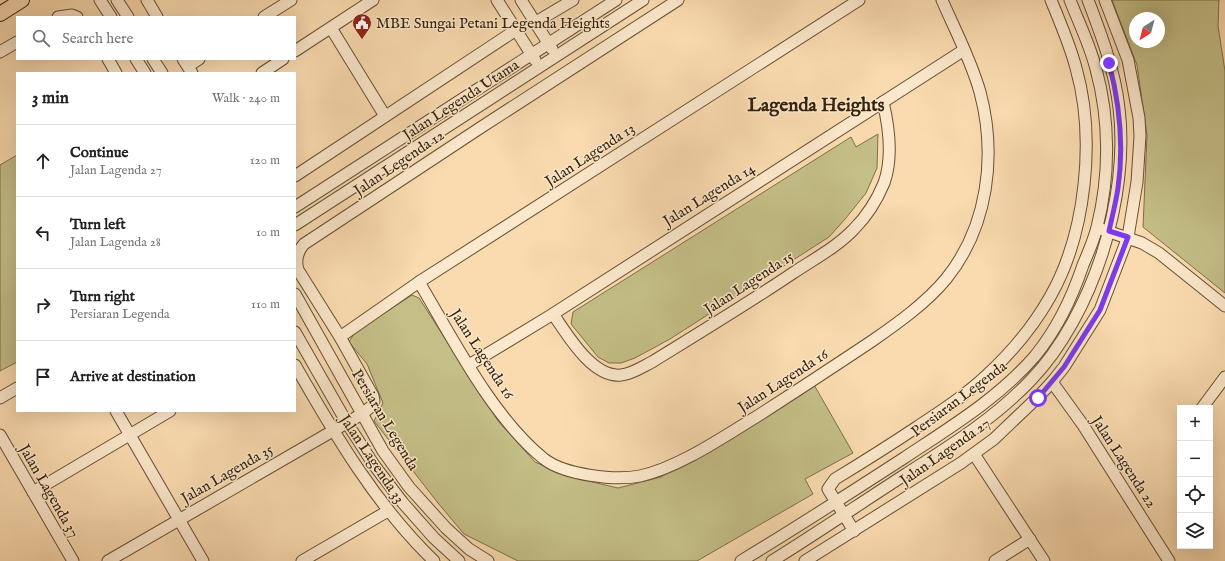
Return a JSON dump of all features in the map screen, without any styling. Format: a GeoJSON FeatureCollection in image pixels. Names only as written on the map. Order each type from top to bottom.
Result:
{"type":"FeatureCollection","features":[{"type":"Feature","properties":{"kind":"main road"},"geometry":{"type":"LineString","coordinates":[[0,14],[22,0]]}},
{"type":"Feature","properties":{"kind":"street"},"geometry":{"type":"LineString","coordinates":[[100,0],[110,16]]}},
{"type":"Feature","properties":{"kind":"street"},"geometry":{"type":"LineString","coordinates":[[117,0],[127,16]]}},
{"type":"Feature","properties":{"kind":"street"},"geometry":{"type":"LineString","coordinates":[[147,0],[156,16]]}},
{"type":"Feature","properties":{"kind":"street"},"geometry":{"type":"LineString","coordinates":[[266,16],[290,0]]}},
{"type":"Feature","properties":{"kind":"street"},"geometry":{"type":"LineString","coordinates":[[296,50],[374,0]]}},
{"type":"Feature","properties":{"kind":"street"},"geometry":{"type":"LineString","coordinates":[[497,0],[540,67]]}},
{"type":"Feature","properties":{"kind":"street"},"geometry":{"type":"LineString","coordinates":[[521,0],[556,56]]}},
{"type":"Feature","properties":{"kind":"street"},"geometry":{"type":"LineString","coordinates":[[536,22],[573,0]]}},
{"type":"Feature","properties":{"kind":"street","name":"Jalan Legenda Utama"},"geometry":{"type":"LineString","coordinates":[[296,206],[616,0]]}},
{"type":"Feature","properties":{"kind":"street","name":"Jalan Legenda Utama"},"geometry":{"type":"LineString","coordinates":[[296,224],[643,0]]}},
{"type":"Feature","properties":{"kind":"street","name":"Jalan Legenda 12"},"geometry":{"type":"LineString","coordinates":[[362,414],[373,405],[373,396],[340,337],[298,270],[296,260],[301,248],[316,236],[480,128],[678,0]]}},
{"type":"Feature","properties":{"kind":"street","name":"Jalan Lagenda 13"},"geometry":{"type":"LineString","coordinates":[[340,337],[419,282],[859,0]]}},
{"type":"Feature","properties":{"kind":"street","name":"Jalan Lagenda 16"},"geometry":{"type":"LineString","coordinates":[[419,282],[486,392],[512,426],[532,448],[546,460],[562,468],[581,473],[612,479],[628,478],[642,476],[678,462],[722,439],[866,346],[893,326],[929,296],[945,280],[966,249],[980,214],[988,177],[987,134],[984,108],[973,71],[942,0]]}},
{"type":"Feature","properties":{"kind":"street"},"geometry":{"type":"LineString","coordinates":[[854,531],[835,503],[828,489],[835,480],[953,403],[987,376],[1011,352],[1044,307],[1060,276],[1070,252],[1081,206],[1085,175],[1087,132],[1084,103],[1076,68],[1051,0]]}},
{"type":"Feature","properties":{"kind":"street","name":"Persiaran Legenda"},"geometry":{"type":"LineString","coordinates":[[741,561],[800,526],[947,430],[985,402],[1020,372],[1035,356],[1048,338],[1067,305],[1097,228],[1104,183],[1106,138],[1104,109],[1098,75],[1091,51],[1070,0]]}},
{"type":"Feature","properties":{"kind":"street","name":"Persiaran Legenda"},"geometry":{"type":"LineString","coordinates":[[772,561],[956,442],[995,413],[1031,380],[1046,362],[1071,325],[1095,273],[1109,231],[1118,190],[1121,158],[1121,135],[1116,89],[1102,38],[1088,0]]}},
{"type":"Feature","properties":{"kind":"street","name":"Jalan Lagenda 27"},"geometry":{"type":"LineString","coordinates":[[806,561],[974,454],[994,439],[1052,382],[1064,367],[1100,310],[1128,237],[1137,182],[1140,136],[1139,118],[1128,60],[1105,0]]}},
{"type":"Feature","properties":{"kind":"street"},"geometry":{"type":"LineString","coordinates":[[331,28],[385,116]]}},
{"type":"Feature","properties":{"kind":"street"},"geometry":{"type":"LineString","coordinates":[[296,175],[516,30]]}},
{"type":"Feature","properties":{"kind":"street"},"geometry":{"type":"LineString","coordinates":[[0,52],[16,43]]}},
{"type":"Feature","properties":{"kind":"street","name":"Jalan Lagenda 14"},"geometry":{"type":"LineString","coordinates":[[469,365],[552,314],[964,50]]}},
{"type":"Feature","properties":{"kind":"street"},"geometry":{"type":"LineString","coordinates":[[109,60],[115,72]]}},
{"type":"Feature","properties":{"kind":"street"},"geometry":{"type":"LineString","coordinates":[[137,60],[144,72]]}},
{"type":"Feature","properties":{"kind":"street"},"geometry":{"type":"LineString","coordinates":[[188,66],[197,60]]}},
{"type":"Feature","properties":{"kind":"street"},"geometry":{"type":"LineString","coordinates":[[264,72],[282,60]]}},
{"type":"Feature","properties":{"kind":"street"},"geometry":{"type":"LineString","coordinates":[[147,72],[157,66]]}},
{"type":"Feature","properties":{"kind":"street"},"geometry":{"type":"LineString","coordinates":[[462,100],[480,128]]}},
{"type":"Feature","properties":{"kind":"street","name":"Jalan Lagenda 15"},"geometry":{"type":"LineString","coordinates":[[552,314],[576,346],[598,369],[610,375],[621,375],[634,372],[652,362],[761,295],[843,239],[855,228],[873,205],[884,182],[888,164],[889,139],[887,119],[883,102]]}},
{"type":"Feature","properties":{"kind":"street"},"geometry":{"type":"LineString","coordinates":[[1097,228],[1128,237],[1159,253],[1225,306]]}},
{"type":"Feature","properties":{"kind":"street","name":"Persiaran Legenda"},"geometry":{"type":"LineString","coordinates":[[296,296],[383,451],[409,487],[446,528],[469,549],[488,561]]}},
{"type":"Feature","properties":{"kind":"street","name":"Persiaran Legenda"},"geometry":{"type":"LineString","coordinates":[[296,334],[347,422],[374,465],[403,503],[434,538],[459,561]]}},
{"type":"Feature","properties":{"kind":"street","name":"Jalan Lagenda 33"},"geometry":{"type":"LineString","coordinates":[[296,367],[367,483],[388,511],[434,561]]}},
{"type":"Feature","properties":{"kind":"street"},"geometry":{"type":"LineString","coordinates":[[1204,405],[1225,376]]}},
{"type":"Feature","properties":{"kind":"street","name":"Jalan Lagenda 22"},"geometry":{"type":"LineString","coordinates":[[1052,382],[1083,425],[1169,561]]}},
{"type":"Feature","properties":{"kind":"street"},"geometry":{"type":"LineString","coordinates":[[0,398],[16,389]]}},
{"type":"Feature","properties":{"kind":"street"},"geometry":{"type":"LineString","coordinates":[[117,412],[203,561]]}},
{"type":"Feature","properties":{"kind":"street"},"geometry":{"type":"LineString","coordinates":[[33,492],[168,412]]}},
{"type":"Feature","properties":{"kind":"street","name":"Jalan Lagenda 35"},"geometry":{"type":"LineString","coordinates":[[108,561],[362,414]]}},
{"type":"Feature","properties":{"kind":"street","name":"Jalan Lagenda 37"},"geometry":{"type":"LineString","coordinates":[[0,435],[73,561]]}},
{"type":"Feature","properties":{"kind":"street"},"geometry":{"type":"LineString","coordinates":[[974,454],[1044,561]]}},
{"type":"Feature","properties":{"kind":"street"},"geometry":{"type":"LineString","coordinates":[[302,561],[388,511]]}},
{"type":"Feature","properties":{"kind":"street"},"geometry":{"type":"LineString","coordinates":[[995,561],[1030,539]]}},
{"type":"Feature","properties":{"kind":"shaded area"},"geometry":{"type":"Polygon","coordinates":[[[1112,0],[1219,0],[1218,26],[1225,71],[1225,293],[1143,227],[1147,135],[1137,65],[1130,48],[1165,48],[1165,12],[1129,12],[1129,44],[1112,0]]]}},
{"type":"Feature","properties":{"kind":"shaded area"},"geometry":{"type":"Polygon","coordinates":[[[878,134],[877,168],[866,193],[829,237],[670,339],[635,358],[621,363],[609,363],[598,357],[571,324],[573,312],[851,137],[856,147],[878,134]]]}},
{"type":"Feature","properties":{"kind":"shaded area"},"geometry":{"type":"Polygon","coordinates":[[[16,156],[16,363],[0,371],[0,165],[16,156]]]}},
{"type":"Feature","properties":{"kind":"shaded area"},"geometry":{"type":"Polygon","coordinates":[[[412,295],[419,298],[498,421],[535,462],[567,476],[618,488],[661,477],[813,383],[853,453],[805,479],[813,494],[697,561],[518,561],[464,534],[374,421],[383,403],[367,364],[349,342],[355,332],[412,295]]]}},
{"type":"Feature","properties":{"kind":"place","name":"MBE Sungai Petani Legenda Heights"},"geometry":{"type":"Point","coordinates":[362,40]}},
{"type":"Feature","properties":{"kind":"district","name":"Lagenda Heights"},"geometry":{"type":"Point","coordinates":[816,106]}},
{"type":"Feature","properties":{"kind":"route"},"geometry":{"type":"LineString","coordinates":[[1038,398],[1064,367],[1100,310],[1128,237],[1109,231],[1118,190],[1121,158],[1119,108],[1109,63]]}}]}
